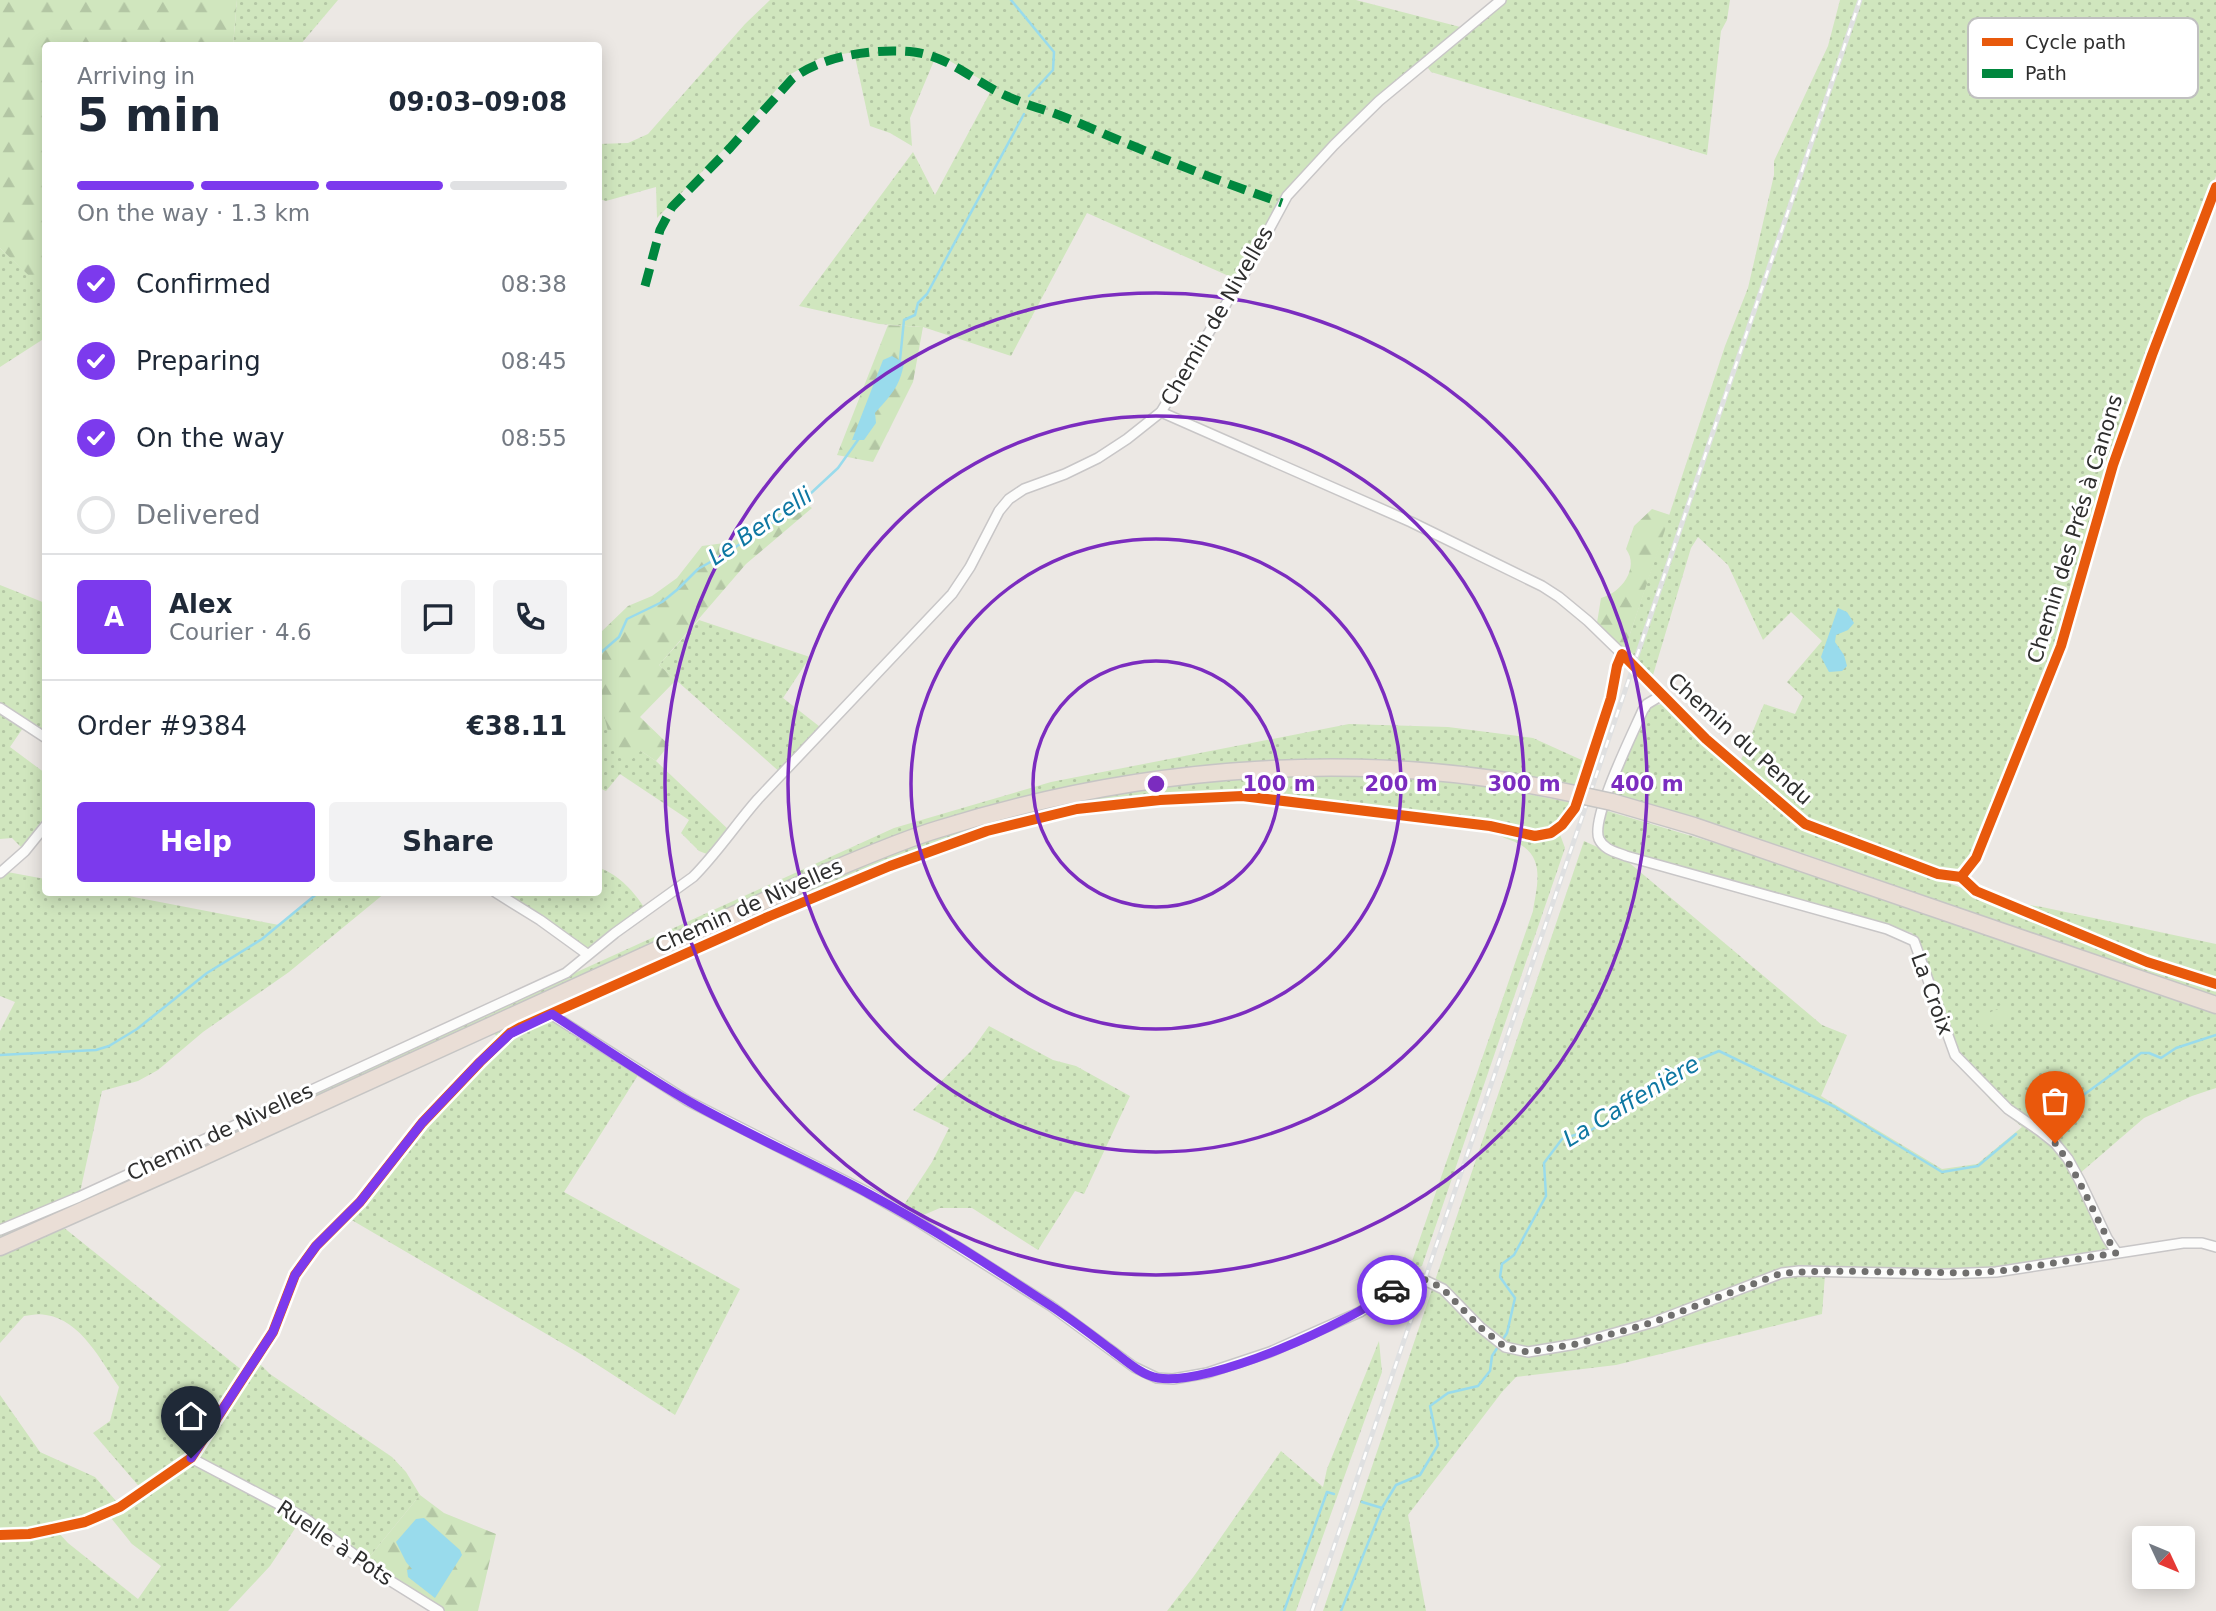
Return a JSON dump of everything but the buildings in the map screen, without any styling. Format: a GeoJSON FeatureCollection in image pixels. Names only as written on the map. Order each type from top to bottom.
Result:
{"type":"FeatureCollection","features":[{"type":"Feature","properties":{"kind":"highway"},"geometry":{"type":"LineString","coordinates":[[0,1247],[830,870],[926,833],[1025,804],[1110,786],[1206,773],[1309,768],[1410,771],[1537,785],[1612,802],[1693,826],[2216,1005]]}},
{"type":"Feature","properties":{"kind":"street","name":"Chemin de Nivelles"},"geometry":{"type":"LineString","coordinates":[[0,1230],[91,1191],[566,972],[693,877],[758,799],[947,599],[961,581],[999,511],[1009,499],[1024,489],[1098,458],[1161,412],[1253,259],[1287,196],[1379,101],[1501,0]]}},
{"type":"Feature","properties":{"kind":"street","name":"Chemin des Prés à Canons"},"geometry":{"type":"LineString","coordinates":[[1961,877],[1976,858],[1991,825],[2061,646],[2113,465],[2216,187]]}},
{"type":"Feature","properties":{"kind":"street","name":"Chemin du Pendu"},"geometry":{"type":"LineString","coordinates":[[1161,412],[1527,577],[1559,597],[1622,654],[1706,739],[1805,824],[1938,874],[1961,877]]}},
{"type":"Feature","properties":{"kind":"street","name":"Chemin de Nivelles"},"geometry":{"type":"LineString","coordinates":[[0,1535],[29,1534],[85,1522],[120,1507],[191,1458],[273,1332],[295,1275],[316,1246],[360,1202],[422,1123],[510,1034],[770,916],[890,866],[987,831],[1077,809],[1160,800],[1242,796],[1490,827],[1535,836],[1551,834],[1575,808],[1611,698],[1622,654]]}},
{"type":"Feature","properties":{"kind":"street","name":"La Croix"},"geometry":{"type":"LineString","coordinates":[[1662,695],[1647,704],[1643,710],[1616,770],[1598,820],[1597,832],[1601,843],[1626,856],[1887,929],[1914,941],[1955,1055],[2007,1109],[2055,1143],[2080,1181],[2116,1253]]}},
{"type":"Feature","properties":{"kind":"street"},"geometry":{"type":"LineString","coordinates":[[0,708],[42,735]]}},
{"type":"Feature","properties":{"kind":"street"},"geometry":{"type":"LineString","coordinates":[[0,873],[19,858],[42,830]]}},
{"type":"Feature","properties":{"kind":"street"},"geometry":{"type":"LineString","coordinates":[[1961,877],[1976,891],[2147,962],[2216,984]]}},
{"type":"Feature","properties":{"kind":"street"},"geometry":{"type":"LineString","coordinates":[[501,896],[587,954]]}},
{"type":"Feature","properties":{"kind":"street"},"geometry":{"type":"LineString","coordinates":[[552,1014],[688,1101],[867,1192],[914,1219],[1051,1306],[1150,1376],[1173,1379],[1207,1373],[1251,1360],[1360,1312],[1405,1280],[1415,1276],[1443,1289],[1480,1327],[1501,1344],[1520,1352],[1538,1351],[1611,1335],[1654,1322],[1782,1273],[1972,1273],[2009,1270],[2192,1242],[2216,1247]]}},
{"type":"Feature","properties":{"kind":"street","name":"Ruelle à Pots"},"geometry":{"type":"LineString","coordinates":[[191,1458],[303,1517],[389,1580],[439,1611]]}},
{"type":"Feature","properties":{"kind":"green space"},"geometry":{"type":"Polygon","coordinates":[[[0,0],[237,0],[233,42],[42,42],[42,288],[0,248],[0,0]]]}},
{"type":"Feature","properties":{"kind":"green space"},"geometry":{"type":"Polygon","coordinates":[[[237,0],[338,0],[303,42],[233,42],[237,0]]]}},
{"type":"Feature","properties":{"kind":"green space"},"geometry":{"type":"Polygon","coordinates":[[[770,0],[1356,0],[1468,29],[1501,0],[1730,0],[1727,20],[1721,31],[1707,155],[1431,72],[1425,64],[1379,101],[1287,196],[1240,281],[1087,213],[1011,356],[923,327],[879,324],[799,306],[913,152],[935,195],[993,87],[945,58],[936,56],[910,118],[912,146],[890,133],[870,126],[854,52],[820,58],[789,75],[728,145],[657,218],[656,187],[602,200],[602,144],[628,143],[648,134],[745,24],[770,0]]]}},
{"type":"Feature","properties":{"kind":"green space"},"geometry":{"type":"Polygon","coordinates":[[[1840,0],[2216,0],[2216,176],[2111,463],[2057,648],[1980,846],[1965,867],[1942,872],[1803,819],[1739,765],[1764,704],[1795,714],[1803,697],[1787,682],[1822,641],[1791,612],[1763,640],[1728,565],[1698,537],[1691,548],[1653,675],[1625,649],[1725,346],[1748,288],[1774,175],[1774,161],[1828,46],[1840,0]]]}},
{"type":"Feature","properties":{"kind":"green space"},"geometry":{"type":"Polygon","coordinates":[[[0,248],[42,287],[42,340],[0,367],[0,248]]]}},
{"type":"Feature","properties":{"kind":"green space"},"geometry":{"type":"Polygon","coordinates":[[[888,325],[923,327],[913,382],[873,462],[837,455],[888,325]]]}},
{"type":"Feature","properties":{"kind":"green space"},"geometry":{"type":"Polygon","coordinates":[[[796,497],[812,508],[746,564],[659,665],[676,680],[640,717],[669,745],[656,761],[641,751],[632,759],[612,746],[602,708],[602,631],[628,606],[652,596],[677,578],[702,546],[732,542],[796,497]]]}},
{"type":"Feature","properties":{"kind":"green space"},"geometry":{"type":"Polygon","coordinates":[[[1652,509],[1670,515],[1625,649],[1596,629],[1601,598],[1615,591],[1626,579],[1631,564],[1626,549],[1634,526],[1652,509]]]}},
{"type":"Feature","properties":{"kind":"green space"},"geometry":{"type":"Polygon","coordinates":[[[0,585],[42,602],[42,736],[25,725],[10,747],[42,771],[42,829],[25,851],[12,838],[0,839],[0,585]]]}},
{"type":"Feature","properties":{"kind":"green space"},"geometry":{"type":"Polygon","coordinates":[[[699,620],[810,657],[783,698],[824,730],[782,774],[659,665],[699,620]]]}},
{"type":"Feature","properties":{"kind":"green space"},"geometry":{"type":"Polygon","coordinates":[[[1662,704],[1810,832],[1962,888],[2090,942],[2216,986],[2216,998],[1805,854],[1609,794],[1645,712],[1651,706],[1662,704]]]}},
{"type":"Feature","properties":{"kind":"green space"},"geometry":{"type":"Polygon","coordinates":[[[602,708],[641,751],[656,761],[730,831],[712,856],[699,851],[681,833],[689,820],[620,774],[606,791],[602,789],[602,708]]]}},
{"type":"Feature","properties":{"kind":"green space"},"geometry":{"type":"Polygon","coordinates":[[[1349,724],[1448,727],[1533,738],[1586,762],[1577,788],[1272,762],[1215,765],[1155,772],[1065,789],[977,811],[0,1241],[0,1234],[894,828],[1051,782],[1349,724]]]}},
{"type":"Feature","properties":{"kind":"green space"},"geometry":{"type":"Polygon","coordinates":[[[1272,775],[1398,777],[1488,786],[1573,803],[1560,825],[1542,833],[1253,794],[1114,801],[931,848],[500,1039],[492,1032],[833,875],[909,845],[984,821],[1157,784],[1272,775]]]}},
{"type":"Feature","properties":{"kind":"green space"},"geometry":{"type":"Polygon","coordinates":[[[1604,810],[1796,867],[2216,1013],[2216,1088],[2144,1118],[2079,1174],[2123,1257],[1997,1277],[1825,1275],[1822,1314],[1616,1365],[1516,1377],[1408,1515],[1426,1611],[1323,1611],[1584,841],[1626,860],[1822,1025],[1847,1035],[1821,1096],[1942,1169],[1977,1164],[2022,1127],[1990,1100],[1960,1056],[1912,933],[1619,852],[1601,837],[1604,810]]]}},
{"type":"Feature","properties":{"kind":"green space"},"geometry":{"type":"Polygon","coordinates":[[[1490,826],[1535,836],[1558,829],[1565,848],[1422,1266],[1409,1270],[1533,911],[1538,877],[1535,860],[1524,847],[1499,835],[1490,826]]]}},
{"type":"Feature","properties":{"kind":"green space"},"geometry":{"type":"Polygon","coordinates":[[[602,869],[613,875],[626,885],[646,910],[587,954],[500,896],[602,896],[602,869]]]}},
{"type":"Feature","properties":{"kind":"green space"},"geometry":{"type":"Polygon","coordinates":[[[2,871],[42,878],[42,896],[129,896],[279,925],[315,896],[381,896],[289,972],[203,1032],[158,1070],[138,1081],[102,1091],[79,1197],[0,1230],[0,1031],[15,1002],[0,996],[2,871]]]}},
{"type":"Feature","properties":{"kind":"green space"},"geometry":{"type":"Polygon","coordinates":[[[2002,901],[2216,944],[2216,982],[2150,961],[2002,901]]]}},
{"type":"Feature","properties":{"kind":"green space"},"geometry":{"type":"Polygon","coordinates":[[[2010,1003],[2012,1015],[1979,1030],[1976,1019],[2010,1003]]]}},
{"type":"Feature","properties":{"kind":"green space"},"geometry":{"type":"Polygon","coordinates":[[[559,1015],[642,1069],[564,1192],[740,1289],[675,1415],[584,1356],[350,1219],[425,1127],[506,1044],[559,1015]]]}},
{"type":"Feature","properties":{"kind":"green space"},"geometry":{"type":"Polygon","coordinates":[[[989,1026],[1053,1060],[1076,1066],[1130,1096],[1084,1194],[1075,1191],[1038,1250],[972,1208],[940,1208],[914,1219],[900,1211],[932,1162],[949,1128],[913,1110],[971,1051],[989,1026]]]}},
{"type":"Feature","properties":{"kind":"green space"},"geometry":{"type":"Polygon","coordinates":[[[63,1227],[248,1375],[258,1362],[270,1374],[392,1457],[406,1472],[420,1495],[367,1560],[304,1515],[270,1566],[228,1611],[0,1611],[0,1395],[40,1452],[95,1477],[119,1507],[143,1491],[93,1433],[110,1421],[119,1387],[80,1333],[58,1318],[43,1314],[24,1316],[0,1343],[0,1252],[63,1227]],[[107,1513],[56,1530],[68,1543],[138,1599],[161,1566],[132,1544],[107,1513]]]}},
{"type":"Feature","properties":{"kind":"green space"},"geometry":{"type":"Polygon","coordinates":[[[1379,1341],[1382,1372],[1296,1611],[1167,1611],[1281,1451],[1323,1487],[1327,1469],[1379,1341]]]}},
{"type":"Feature","properties":{"kind":"green space"},"geometry":{"type":"Polygon","coordinates":[[[420,1495],[444,1513],[496,1534],[478,1611],[445,1611],[367,1560],[420,1495]]]}},
{"type":"Feature","properties":{"kind":"water"},"geometry":{"type":"Polygon","coordinates":[[[892,356],[904,363],[897,385],[875,413],[876,423],[864,440],[852,440],[883,360],[892,356]]]}},
{"type":"Feature","properties":{"kind":"water"},"geometry":{"type":"Polygon","coordinates":[[[1838,608],[1847,612],[1854,623],[1848,630],[1836,635],[1835,642],[1844,655],[1847,666],[1842,671],[1829,672],[1821,657],[1838,608]]]}},
{"type":"Feature","properties":{"kind":"water"},"geometry":{"type":"Polygon","coordinates":[[[424,1518],[460,1550],[462,1555],[435,1598],[408,1577],[407,1570],[412,1569],[396,1542],[416,1519],[424,1518]]]}},
{"type":"Feature","properties":{"kind":"waterway"},"geometry":{"type":"LineString","coordinates":[[1011,0],[1054,52],[1053,70],[1029,96]]}},
{"type":"Feature","properties":{"kind":"waterway","name":"Le Bercelli"},"geometry":{"type":"LineString","coordinates":[[900,360],[904,320],[915,315],[918,303],[927,294],[1024,114]]}},
{"type":"Feature","properties":{"kind":"waterway","name":"Le Bercelli"},"geometry":{"type":"LineString","coordinates":[[602,652],[619,637],[627,619],[662,602],[698,569],[796,507],[838,468],[860,437]]}},
{"type":"Feature","properties":{"kind":"waterway"},"geometry":{"type":"LineString","coordinates":[[0,1055],[96,1050],[109,1046],[137,1029],[207,973],[262,939],[314,896]]}},
{"type":"Feature","properties":{"kind":"waterway","name":"La Caffenière"},"geometry":{"type":"LineString","coordinates":[[2033,1120],[2056,1115],[2141,1053],[2161,1058],[2176,1048],[2216,1035]]}},
{"type":"Feature","properties":{"kind":"waterway","name":"La Caffenière"},"geometry":{"type":"LineString","coordinates":[[1341,1611],[1382,1508],[1396,1485],[1420,1475],[1438,1445],[1430,1406],[1448,1393],[1478,1386],[1490,1371],[1492,1356],[1507,1333],[1515,1298],[1500,1277],[1502,1264],[1514,1255],[1546,1196],[1544,1163],[1562,1139],[1591,1130],[1627,1109],[1672,1071],[1719,1051],[1835,1107],[1942,1172],[1978,1166],[2016,1134]]}},
{"type":"Feature","properties":{"kind":"waterway"},"geometry":{"type":"LineString","coordinates":[[1284,1611],[1327,1492],[1334,1494]]}},
{"type":"Feature","properties":{"kind":"waterway"},"geometry":{"type":"LineString","coordinates":[[1362,1502],[1382,1508]]}},
{"type":"Feature","properties":{"kind":"railway"},"geometry":{"type":"LineString","coordinates":[[1312,1611],[1860,0]]}},
{"type":"Feature","properties":{"kind":"marked path"},"geometry":{"type":"LineString","coordinates":[[645,286],[660,230],[672,207],[792,79],[819,64],[867,52],[914,52],[940,59],[997,92],[1191,170],[1282,203]]}},
{"type":"Feature","properties":{"kind":"cycle path"},"geometry":{"type":"LineString","coordinates":[[1961,877],[1976,858],[2061,646],[2113,465],[2216,187]]}},
{"type":"Feature","properties":{"kind":"cycle path"},"geometry":{"type":"LineString","coordinates":[[0,1535],[29,1534],[85,1522],[120,1507],[191,1458],[273,1332],[295,1275],[316,1246],[360,1202],[422,1123],[480,1062],[510,1033],[521,1027],[770,916],[890,866],[987,831],[1077,809],[1160,800],[1242,796],[1490,826],[1535,836],[1551,833],[1562,825],[1575,808],[1611,698],[1622,654],[1706,739],[1805,824],[1938,874],[1961,877],[1976,891],[2147,962],[2216,984]]}},
{"type":"Feature","properties":{"kind":"way so far"},"geometry":{"type":"LineString","coordinates":[[1392,1290],[1415,1276],[1433,1283],[1443,1289],[1480,1327],[1505,1347],[1528,1352],[1576,1344],[1654,1322],[1782,1273],[1972,1273],[2009,1270],[2116,1253],[2080,1181],[2055,1143]]}},
{"type":"Feature","properties":{"kind":"route"},"geometry":{"type":"LineString","coordinates":[[191,1458],[273,1332],[295,1275],[316,1246],[360,1202],[422,1123],[480,1062],[510,1034],[552,1014],[688,1101],[867,1192],[914,1219],[1051,1306],[1150,1376],[1173,1379],[1241,1363],[1348,1318],[1392,1290]]}}]}
